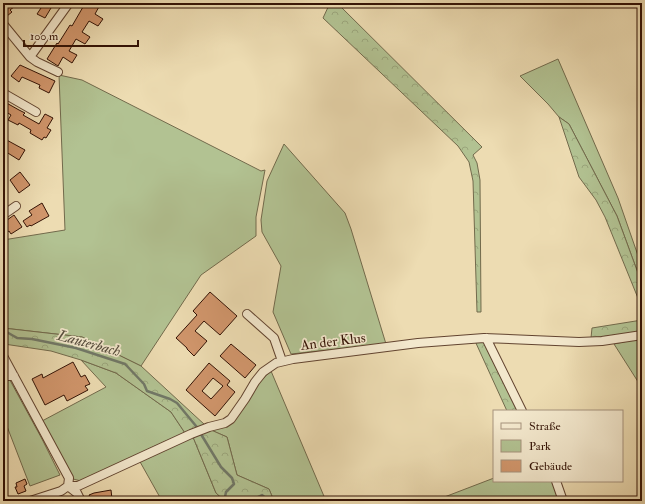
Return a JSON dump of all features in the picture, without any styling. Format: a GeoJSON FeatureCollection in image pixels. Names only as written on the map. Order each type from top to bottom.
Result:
{"type":"FeatureCollection","features":[{"type":"Feature","properties":{"kind":"street"},"geometry":{"type":"LineString","coordinates":[[30,57],[69,3]]}},
{"type":"Feature","properties":{"kind":"street"},"geometry":{"type":"LineString","coordinates":[[3,24],[30,57],[58,72]]}},
{"type":"Feature","properties":{"kind":"street"},"geometry":{"type":"LineString","coordinates":[[3,93],[36,112]]}},
{"type":"Feature","properties":{"kind":"street"},"geometry":{"type":"LineString","coordinates":[[3,215],[16,206]]}},
{"type":"Feature","properties":{"kind":"street"},"geometry":{"type":"LineString","coordinates":[[247,314],[274,338],[282,361]]}},
{"type":"Feature","properties":{"kind":"street","name":"An der Klus"},"geometry":{"type":"LineString","coordinates":[[30,501],[61,491],[68,486],[78,486],[191,434],[225,423],[231,419],[255,382],[276,362],[418,343],[486,338],[579,342],[602,341],[642,335]]}},
{"type":"Feature","properties":{"kind":"street"},"geometry":{"type":"LineString","coordinates":[[486,338],[522,410]]}},
{"type":"Feature","properties":{"kind":"street"},"geometry":{"type":"LineString","coordinates":[[3,358],[69,478],[68,486],[78,494],[81,501]]}},
{"type":"Feature","properties":{"kind":"street"},"geometry":{"type":"LineString","coordinates":[[3,376],[14,376]]}},
{"type":"Feature","properties":{"kind":"street"},"geometry":{"type":"LineString","coordinates":[[556,482],[563,501]]}},
{"type":"Feature","properties":{"kind":"green space"},"geometry":{"type":"Polygon","coordinates":[[[330,3],[337,3],[482,147],[473,155],[477,163],[480,180],[481,312],[477,312],[473,181],[469,162],[458,146],[323,18],[330,3]]]}},
{"type":"Feature","properties":{"kind":"green space"},"geometry":{"type":"Polygon","coordinates":[[[558,59],[618,198],[642,267],[642,284],[617,216],[569,124],[559,117],[520,76],[558,59]]]}},
{"type":"Feature","properties":{"kind":"green space"},"geometry":{"type":"Polygon","coordinates":[[[59,75],[82,80],[261,171],[265,170],[256,217],[256,236],[201,275],[141,366],[82,337],[3,328],[3,240],[65,230],[59,75]]]}},
{"type":"Feature","properties":{"kind":"green space"},"geometry":{"type":"Polygon","coordinates":[[[559,117],[569,124],[617,216],[642,284],[642,308],[605,217],[596,200],[579,177],[559,117]]]}},
{"type":"Feature","properties":{"kind":"green space"},"geometry":{"type":"Polygon","coordinates":[[[284,144],[345,213],[386,344],[291,354],[273,312],[281,266],[262,232],[261,220],[267,181],[284,144]]]}},
{"type":"Feature","properties":{"kind":"green space"},"geometry":{"type":"Polygon","coordinates":[[[642,320],[642,332],[591,338],[592,328],[642,320]]]}},
{"type":"Feature","properties":{"kind":"green space"},"geometry":{"type":"Polygon","coordinates":[[[3,328],[82,337],[141,366],[205,425],[185,433],[171,412],[116,373],[51,351],[4,344],[3,328]]]}},
{"type":"Feature","properties":{"kind":"green space"},"geometry":{"type":"Polygon","coordinates":[[[642,338],[642,388],[614,344],[642,338]]]}},
{"type":"Feature","properties":{"kind":"green space"},"geometry":{"type":"Polygon","coordinates":[[[475,341],[483,342],[489,348],[519,410],[507,410],[475,341]]]}},
{"type":"Feature","properties":{"kind":"green space"},"geometry":{"type":"Polygon","coordinates":[[[81,360],[116,373],[171,412],[185,433],[81,481],[73,479],[42,421],[106,387],[81,360]]]}},
{"type":"Feature","properties":{"kind":"green space"},"geometry":{"type":"Polygon","coordinates":[[[3,371],[6,373],[60,475],[30,486],[3,416],[3,371]]]}},
{"type":"Feature","properties":{"kind":"green space"},"geometry":{"type":"Polygon","coordinates":[[[271,371],[326,501],[274,501],[269,489],[237,475],[227,437],[211,430],[225,427],[260,381],[271,371]]]}},
{"type":"Feature","properties":{"kind":"green space"},"geometry":{"type":"Polygon","coordinates":[[[211,430],[227,437],[237,475],[269,489],[274,501],[225,501],[216,493],[193,437],[211,430]]]}},
{"type":"Feature","properties":{"kind":"green space"},"geometry":{"type":"Polygon","coordinates":[[[193,437],[216,493],[225,501],[162,501],[139,460],[193,437]]]}},
{"type":"Feature","properties":{"kind":"green space"},"geometry":{"type":"Polygon","coordinates":[[[493,478],[493,482],[552,482],[560,501],[434,501],[493,478]]]}},
{"type":"Feature","properties":{"kind":"building"},"geometry":{"type":"Polygon","coordinates":[[[3,3],[19,3],[10,10],[12,12],[7,16],[3,10],[3,3]]]}},
{"type":"Feature","properties":{"kind":"building"},"geometry":{"type":"Polygon","coordinates":[[[33,3],[54,3],[45,18],[37,14],[41,8],[33,3]]]}},
{"type":"Feature","properties":{"kind":"building"},"geometry":{"type":"Polygon","coordinates":[[[87,3],[101,3],[95,14],[103,19],[98,26],[89,21],[82,32],[90,37],[85,44],[76,39],[69,51],[77,55],[72,63],[63,57],[58,66],[47,59],[87,3]]]}},
{"type":"Feature","properties":{"kind":"building"},"geometry":{"type":"Polygon","coordinates":[[[20,65],[55,81],[49,93],[39,88],[40,85],[22,77],[19,82],[11,76],[20,65]]]}},
{"type":"Feature","properties":{"kind":"building"},"geometry":{"type":"Polygon","coordinates":[[[3,101],[25,113],[23,115],[39,124],[45,114],[53,118],[47,128],[51,130],[46,138],[44,137],[42,140],[30,133],[31,130],[19,123],[18,125],[8,120],[11,115],[3,110],[3,101]]]}},
{"type":"Feature","properties":{"kind":"building"},"geometry":{"type":"Polygon","coordinates":[[[3,138],[25,150],[19,160],[3,150],[3,138]]]}},
{"type":"Feature","properties":{"kind":"building"},"geometry":{"type":"Polygon","coordinates":[[[20,172],[30,185],[19,193],[10,180],[20,172]]]}},
{"type":"Feature","properties":{"kind":"building"},"geometry":{"type":"Polygon","coordinates":[[[42,203],[49,216],[27,227],[23,221],[32,215],[29,211],[42,203]]]}},
{"type":"Feature","properties":{"kind":"building"},"geometry":{"type":"Polygon","coordinates":[[[14,215],[22,227],[11,234],[9,231],[6,233],[3,229],[3,223],[14,215]]]}},
{"type":"Feature","properties":{"kind":"building"},"geometry":{"type":"Polygon","coordinates":[[[210,292],[237,316],[220,335],[204,321],[195,331],[207,341],[194,356],[176,338],[197,315],[193,311],[210,292]]]}},
{"type":"Feature","properties":{"kind":"building"},"geometry":{"type":"Polygon","coordinates":[[[231,344],[256,365],[245,378],[220,356],[231,344]]]}},
{"type":"Feature","properties":{"kind":"building"},"geometry":{"type":"Polygon","coordinates":[[[73,362],[81,377],[85,375],[90,384],[85,386],[88,390],[67,401],[64,395],[45,405],[32,379],[42,374],[43,378],[73,362]]]}},
{"type":"Feature","properties":{"kind":"building"},"geometry":{"type":"Polygon","coordinates":[[[209,363],[230,381],[227,385],[235,392],[215,416],[186,390],[209,363]],[[213,378],[202,391],[211,399],[223,386],[213,378]]]}},
{"type":"Feature","properties":{"kind":"building"},"geometry":{"type":"Polygon","coordinates":[[[25,479],[27,484],[24,486],[26,491],[18,494],[15,487],[17,487],[16,483],[25,479]]]}},
{"type":"Feature","properties":{"kind":"building"},"geometry":{"type":"Polygon","coordinates":[[[111,490],[112,499],[104,501],[92,501],[89,495],[94,493],[111,490]]]}},
{"type":"Feature","properties":{"kind":"waterway","name":"Lauterbach"},"geometry":{"type":"LineString","coordinates":[[5,331],[17,338],[32,339],[76,348],[125,364],[144,384],[147,391],[177,403],[196,426],[221,467],[232,478],[234,484],[226,492],[225,497],[229,501]]}},
{"type":"Feature","properties":{"kind":"waterway","name":"Lauterbach"},"geometry":{"type":"LineString","coordinates":[[250,501],[262,495],[269,501]]}}]}
